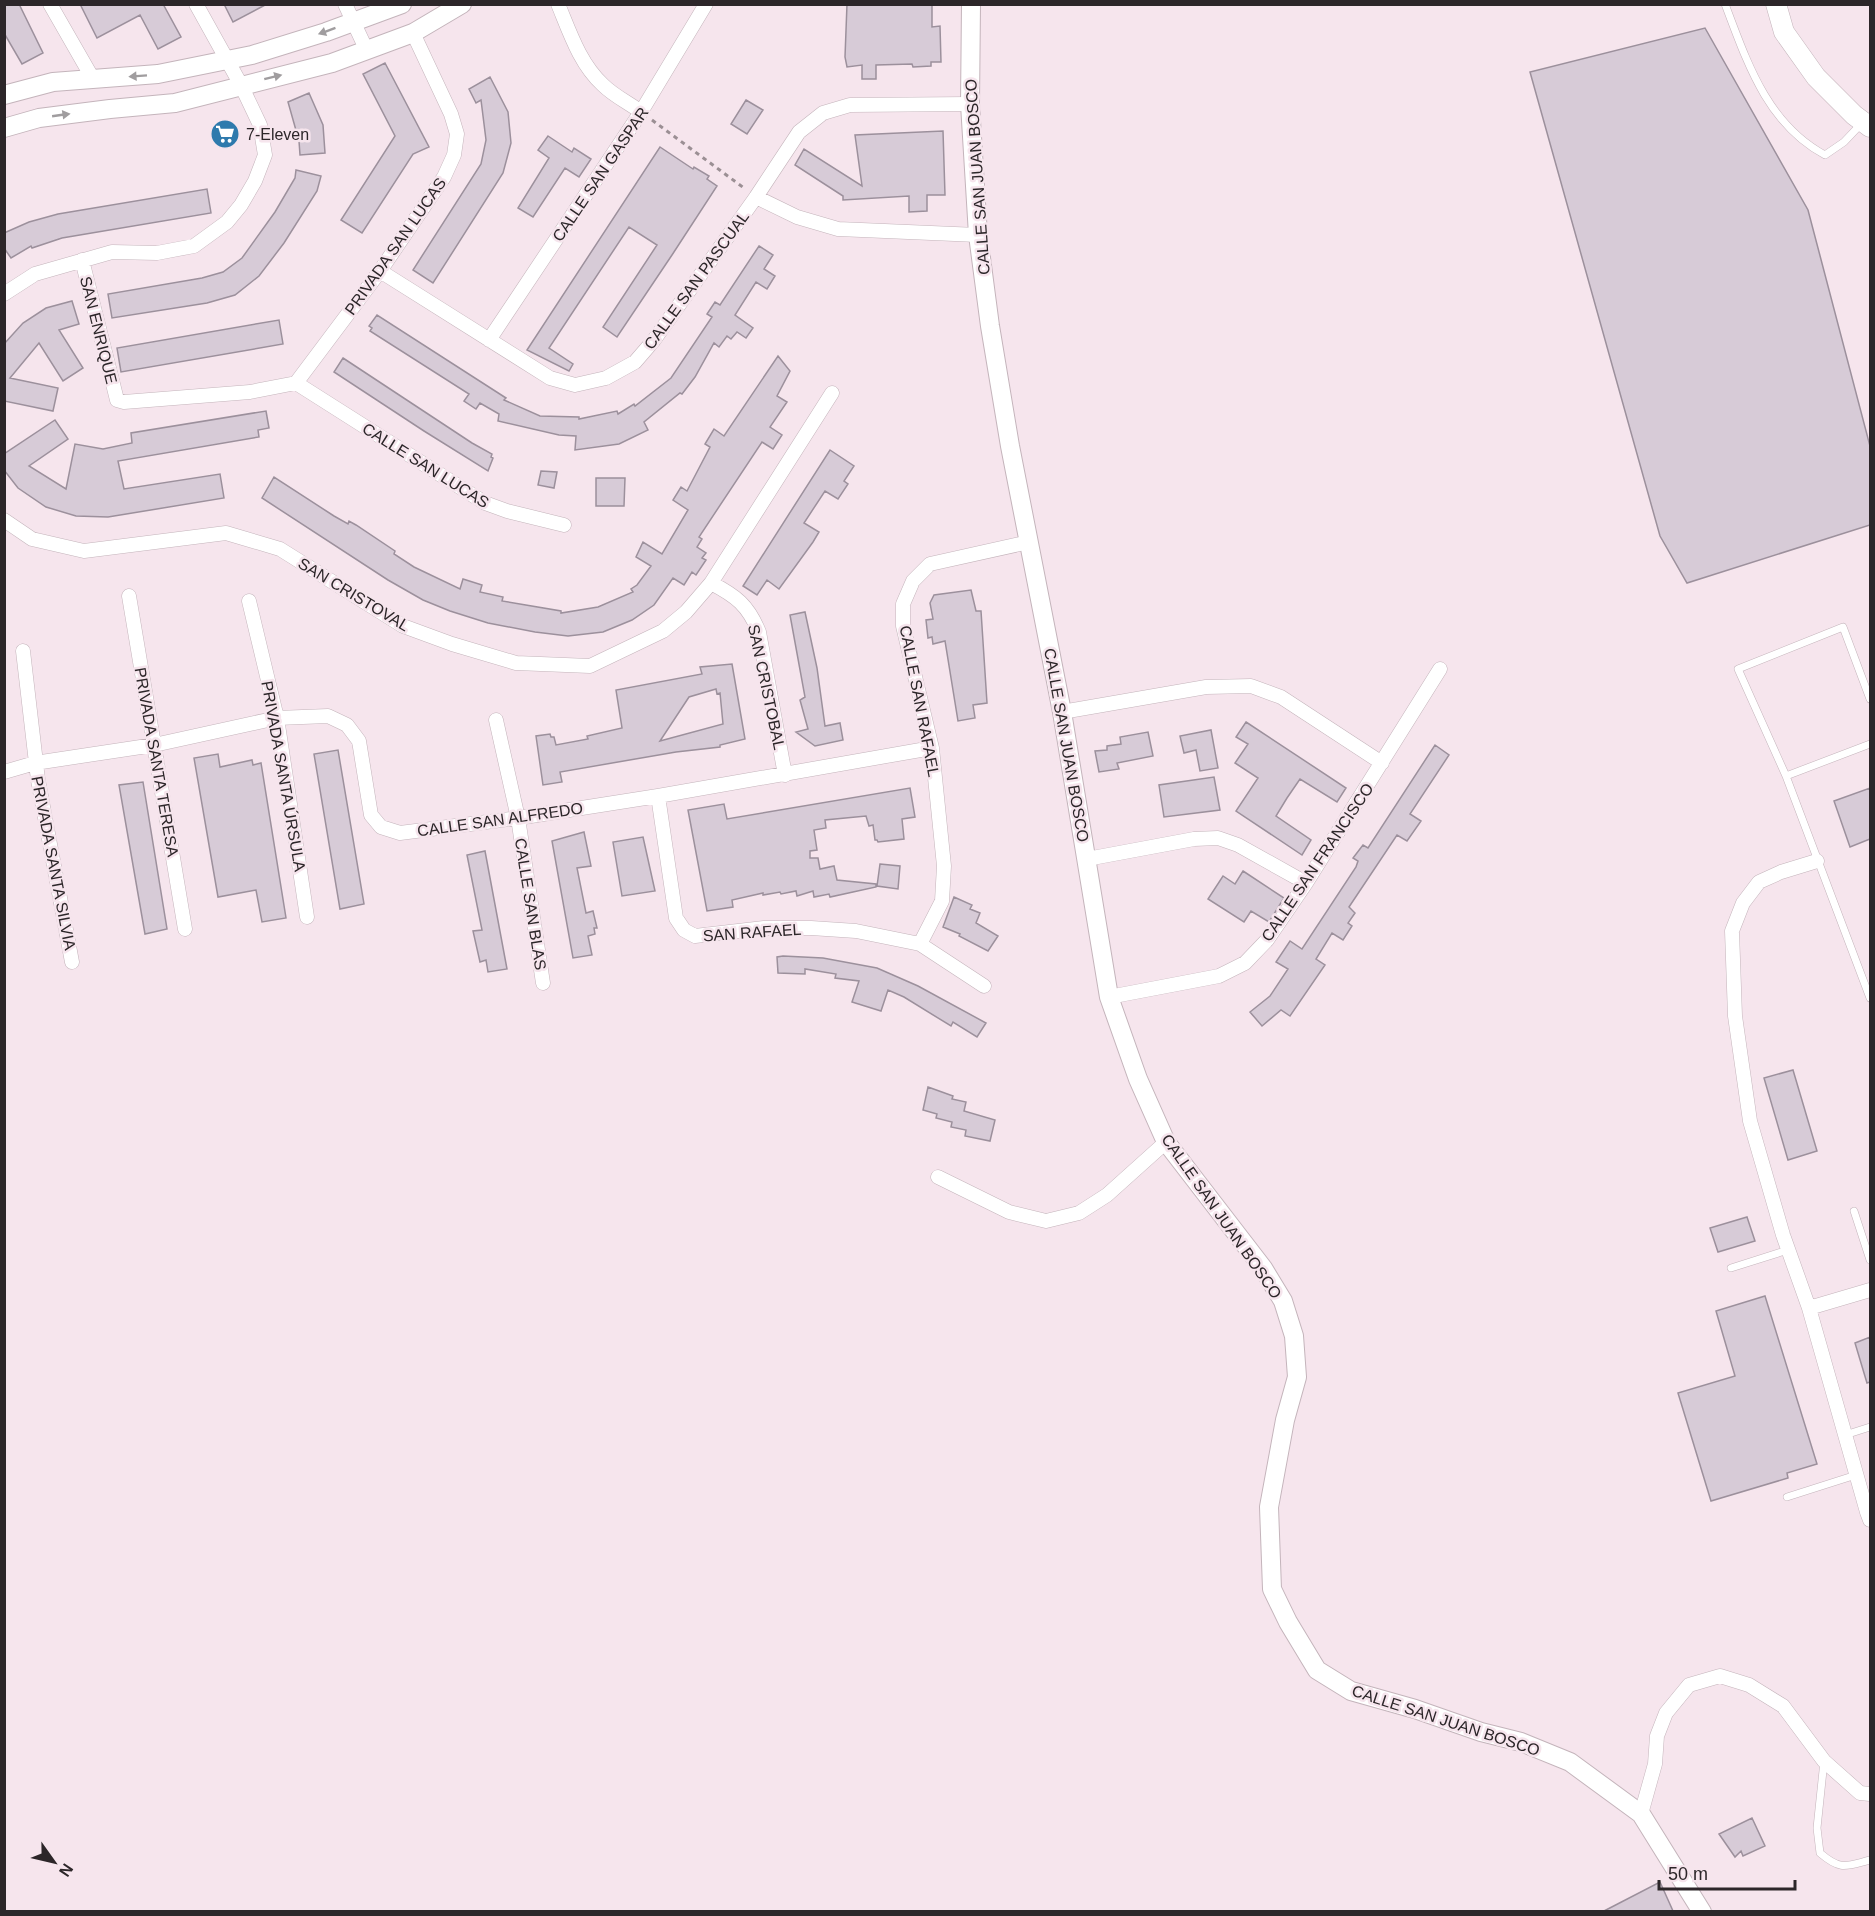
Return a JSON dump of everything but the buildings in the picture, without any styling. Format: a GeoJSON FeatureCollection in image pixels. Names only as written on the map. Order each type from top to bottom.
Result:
{"type":"FeatureCollection","features":[{"type":"Feature","properties":{"kind":"main road"},"geometry":{"type":"LineString","coordinates":[[1776,4],[1784,32],[1816,76],[1854,115],[1867,124]]}},
{"type":"Feature","properties":{"kind":"street"},"geometry":{"type":"LineString","coordinates":[[50,4],[93,79]]}},
{"type":"Feature","properties":{"kind":"street"},"geometry":{"type":"LineString","coordinates":[[4,294],[35,274],[111,252],[157,253],[194,246],[227,222],[241,205],[255,182],[265,155],[260,125],[242,85],[196,4]]}},
{"type":"Feature","properties":{"kind":"street"},"geometry":{"type":"LineString","coordinates":[[4,95],[53,82],[158,75],[228,60],[274,49],[350,13],[402,4]]}},
{"type":"Feature","properties":{"kind":"street"},"geometry":{"type":"LineString","coordinates":[[4,128],[39,118],[175,104],[332,63],[413,33],[462,4]]}},
{"type":"Feature","properties":{"kind":"street"},"geometry":{"type":"LineString","coordinates":[[558,4],[578,51],[589,70],[604,87],[641,112]]}},
{"type":"Feature","properties":{"kind":"street","name":"CALLE SAN GASPAR"},"geometry":{"type":"LineString","coordinates":[[489,340],[641,112],[706,4]]}},
{"type":"Feature","properties":{"kind":"street","name":"CALLE SAN JUAN BOSCO"},"geometry":{"type":"LineString","coordinates":[[971,4],[970,104],[978,235],[992,337],[1062,712],[1109,997],[1138,1079],[1166,1142],[1263,1268],[1283,1301],[1294,1336],[1297,1377],[1285,1420],[1269,1507],[1272,1589],[1288,1622],[1317,1670],[1351,1691],[1415,1708],[1481,1732],[1521,1742],[1570,1762],[1641,1814],[1702,1911]]}},
{"type":"Feature","properties":{"kind":"street"},"geometry":{"type":"LineString","coordinates":[[350,13],[367,51]]}},
{"type":"Feature","properties":{"kind":"street","name":"PRIVADA SAN LUCAS"},"geometry":{"type":"LineString","coordinates":[[296,383],[380,270],[444,177],[454,155],[457,134],[452,114],[413,33]]}},
{"type":"Feature","properties":{"kind":"street","name":"CALLE SAN PASCUAL"},"geometry":{"type":"LineString","coordinates":[[380,270],[550,378],[575,385],[606,378],[635,362],[654,340],[756,197],[799,132],[823,113],[850,105],[970,104]]}},
{"type":"Feature","properties":{"kind":"street"},"geometry":{"type":"LineString","coordinates":[[756,197],[797,217],[838,230],[978,235]]}},
{"type":"Feature","properties":{"kind":"street","name":"SAN ENRIQUE"},"geometry":{"type":"LineString","coordinates":[[82,260],[117,400],[124,402],[250,392],[296,383]]}},
{"type":"Feature","properties":{"kind":"street","name":"CALLE SAN LUCAS"},"geometry":{"type":"LineString","coordinates":[[296,383],[485,503],[507,511],[564,525]]}},
{"type":"Feature","properties":{"kind":"street","name":"SAN CRISTOVAL"},"geometry":{"type":"LineString","coordinates":[[4,520],[32,539],[84,551],[226,533],[280,549],[403,626],[452,644],[516,663],[590,666],[663,632],[686,612],[711,583],[832,393]]}},
{"type":"Feature","properties":{"kind":"street","name":"CALLE SAN RAFAEL"},"geometry":{"type":"LineString","coordinates":[[920,944],[942,901],[944,866],[932,748],[903,627],[903,604],[913,581],[930,564],[1029,542]]}},
{"type":"Feature","properties":{"kind":"street","name":"SAN CRISTOBAL"},"geometry":{"type":"LineString","coordinates":[[711,583],[735,596],[752,614],[759,632],[784,775]]}},
{"type":"Feature","properties":{"kind":"street","name":"PRIVADA SANTA TERESA"},"geometry":{"type":"LineString","coordinates":[[129,596],[185,929]]}},
{"type":"Feature","properties":{"kind":"street","name":"PRIVADA SANTA ÚRSULA"},"geometry":{"type":"LineString","coordinates":[[249,601],[277,718],[307,917]]}},
{"type":"Feature","properties":{"kind":"street","name":"PRIVADA SANTA SILVIA"},"geometry":{"type":"LineString","coordinates":[[23,651],[35,763],[72,962]]}},
{"type":"Feature","properties":{"kind":"street","name":"CALLE SAN FRANCISCO"},"geometry":{"type":"LineString","coordinates":[[1109,997],[1219,976],[1245,963],[1267,940],[1306,883],[1440,669]]}},
{"type":"Feature","properties":{"kind":"street"},"geometry":{"type":"LineString","coordinates":[[1062,712],[1206,687],[1251,686],[1281,696],[1382,763]]}},
{"type":"Feature","properties":{"kind":"street","name":"CALLE SAN ALFREDO"},"geometry":{"type":"LineString","coordinates":[[4,772],[35,763],[154,745],[277,718],[328,716],[347,725],[359,741],[371,815],[381,827],[400,833],[518,818],[658,796],[932,748]]}},
{"type":"Feature","properties":{"kind":"street","name":"CALLE SAN BLAS"},"geometry":{"type":"LineString","coordinates":[[496,720],[518,818],[543,983]]}},
{"type":"Feature","properties":{"kind":"street","name":"SAN RAFAEL"},"geometry":{"type":"LineString","coordinates":[[658,796],[676,918],[684,930],[695,936],[764,928],[811,928],[856,931],[920,944]]}},
{"type":"Feature","properties":{"kind":"street"},"geometry":{"type":"LineString","coordinates":[[1087,859],[1194,839],[1218,838],[1238,844],[1306,883]]}},
{"type":"Feature","properties":{"kind":"street"},"geometry":{"type":"LineString","coordinates":[[1816,861],[1759,882],[1743,903],[1732,931],[1735,1016],[1750,1121],[1788,1250],[1809,1308],[1856,1475],[1866,1493],[1870,1520]]}},
{"type":"Feature","properties":{"kind":"street"},"geometry":{"type":"LineString","coordinates":[[920,944],[984,986]]}},
{"type":"Feature","properties":{"kind":"street"},"geometry":{"type":"LineString","coordinates":[[938,1177],[1009,1212],[1046,1221],[1078,1213],[1107,1195],[1166,1142]]}},
{"type":"Feature","properties":{"kind":"street"},"geometry":{"type":"LineString","coordinates":[[1809,1308],[1870,1290]]}},
{"type":"Feature","properties":{"kind":"street"},"geometry":{"type":"LineString","coordinates":[[1641,1814],[1655,1764],[1657,1736],[1666,1713],[1689,1685],[1720,1676],[1749,1685],[1783,1706],[1824,1761],[1860,1793],[1870,1794]]}},
{"type":"Feature","properties":{"kind":"lane"},"geometry":{"type":"LineString","coordinates":[[1725,4],[1755,81],[1786,125],[1808,146],[1825,155],[1867,124]]}},
{"type":"Feature","properties":{"kind":"lane"},"geometry":{"type":"LineString","coordinates":[[1870,699],[1843,627],[1738,669],[1786,776],[1816,861],[1868,988],[1870,998]]}},
{"type":"Feature","properties":{"kind":"lane"},"geometry":{"type":"LineString","coordinates":[[1786,776],[1870,744]]}},
{"type":"Feature","properties":{"kind":"lane"},"geometry":{"type":"LineString","coordinates":[[1854,1211],[1870,1260]]}},
{"type":"Feature","properties":{"kind":"lane"},"geometry":{"type":"LineString","coordinates":[[1731,1268],[1788,1250]]}},
{"type":"Feature","properties":{"kind":"lane"},"geometry":{"type":"LineString","coordinates":[[1845,1435],[1870,1427]]}},
{"type":"Feature","properties":{"kind":"lane"},"geometry":{"type":"LineString","coordinates":[[1787,1497],[1856,1475]]}},
{"type":"Feature","properties":{"kind":"lane"},"geometry":{"type":"LineString","coordinates":[[1824,1761],[1818,1828],[1820,1853],[1832,1863],[1844,1868],[1870,1860]]}},
{"type":"Feature","properties":{"kind":"path"},"geometry":{"type":"LineString","coordinates":[[641,112],[756,197]]}},
{"type":"Feature","properties":{"kind":"place","name":"7-Eleven"},"geometry":{"type":"Point","coordinates":[225,134]}}]}
